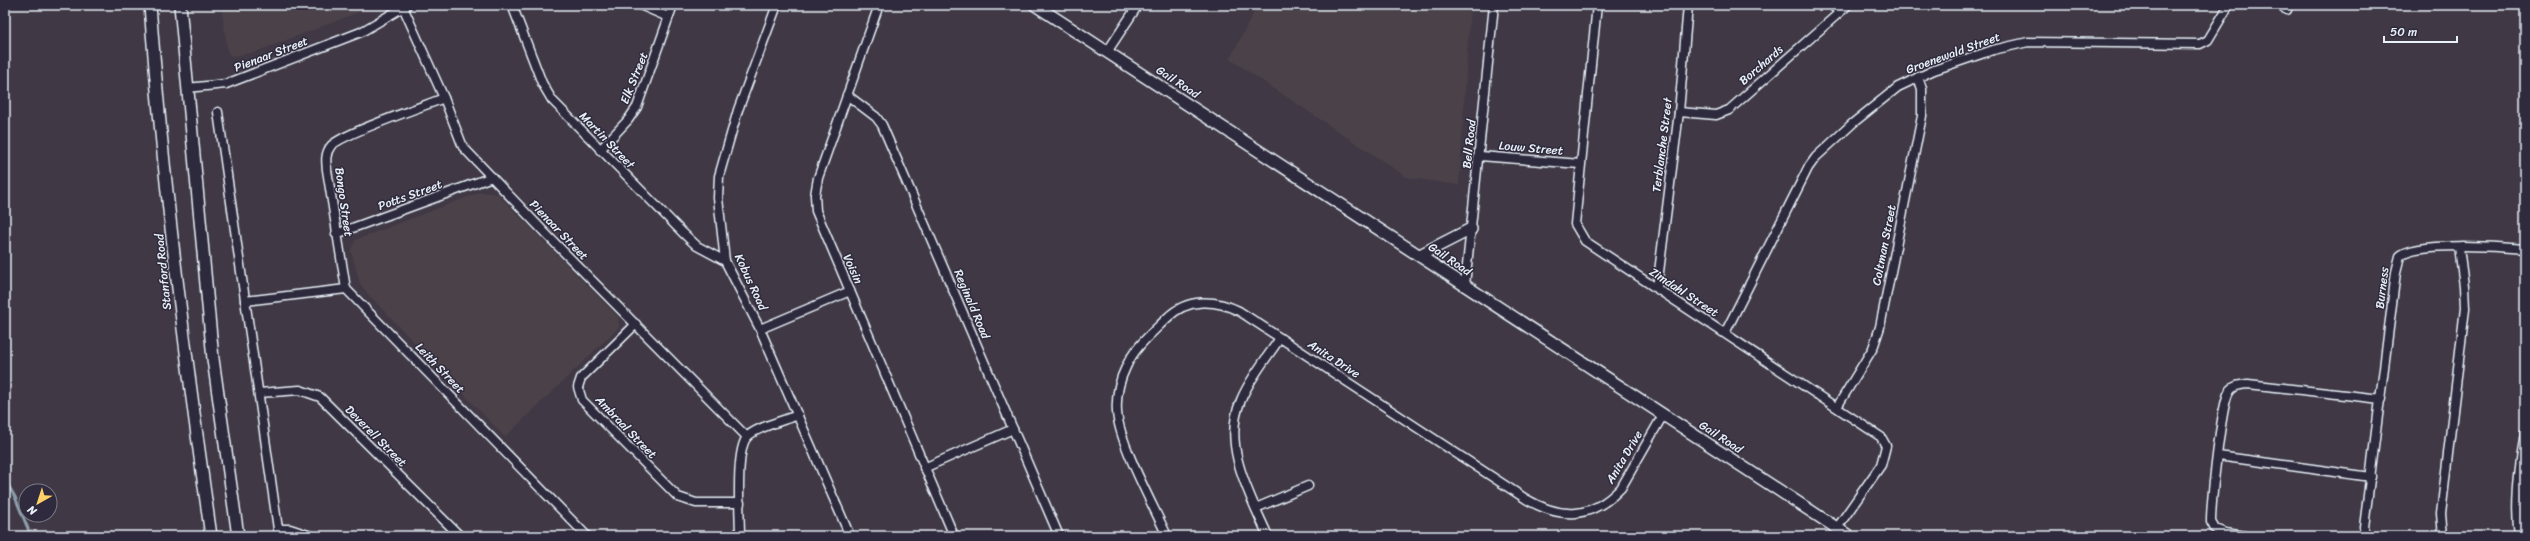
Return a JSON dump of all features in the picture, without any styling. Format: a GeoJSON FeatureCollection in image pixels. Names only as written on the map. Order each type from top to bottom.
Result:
{"type":"FeatureCollection","features":[{"type":"Feature","properties":{"kind":"main road","name":"Stanford Road"},"geometry":{"type":"LineString","coordinates":[[150,5],[155,78],[186,359],[211,536]]}},
{"type":"Feature","properties":{"kind":"main road"},"geometry":{"type":"LineString","coordinates":[[180,5],[213,359],[238,536]]}},
{"type":"Feature","properties":{"kind":"main road","name":"Gail Road"},"geometry":{"type":"LineString","coordinates":[[1035,5],[1849,536]]}},
{"type":"Feature","properties":{"kind":"main road"},"geometry":{"type":"LineString","coordinates":[[1420,255],[1471,229]]}},
{"type":"Feature","properties":{"kind":"street","name":"Martin Street"},"geometry":{"type":"LineString","coordinates":[[512,5],[545,91],[600,150],[691,240],[725,261]]}},
{"type":"Feature","properties":{"kind":"street"},"geometry":{"type":"LineString","coordinates":[[640,5],[668,17]]}},
{"type":"Feature","properties":{"kind":"street","name":"Elk Street"},"geometry":{"type":"LineString","coordinates":[[600,150],[628,120],[637,107],[673,5]]}},
{"type":"Feature","properties":{"kind":"street","name":"Kobus Road"},"geometry":{"type":"LineString","coordinates":[[777,5],[723,159],[718,198],[725,261],[760,329],[850,536]]}},
{"type":"Feature","properties":{"kind":"street","name":"Voisin"},"geometry":{"type":"LineString","coordinates":[[879,5],[818,178],[815,195],[819,221],[954,536]]}},
{"type":"Feature","properties":{"kind":"street"},"geometry":{"type":"LineString","coordinates":[[1107,52],[1138,5]]}},
{"type":"Feature","properties":{"kind":"street","name":"Bell Road"},"geometry":{"type":"LineString","coordinates":[[1465,285],[1480,156],[1494,5]]}},
{"type":"Feature","properties":{"kind":"street","name":"Zimdahl Street"},"geometry":{"type":"LineString","coordinates":[[1597,5],[1575,224],[1579,233],[1585,241],[1881,437],[1886,446],[1881,465],[1837,528]]}},
{"type":"Feature","properties":{"kind":"street","name":"Terblanche Street"},"geometry":{"type":"LineString","coordinates":[[1657,288],[1679,112],[1688,5]]}},
{"type":"Feature","properties":{"kind":"street"},"geometry":{"type":"LineString","coordinates":[[1832,5],[1839,12]]}},
{"type":"Feature","properties":{"kind":"street","name":"Borchards"},"geometry":{"type":"LineString","coordinates":[[1679,112],[1716,115],[1729,110],[1848,5]]}},
{"type":"Feature","properties":{"kind":"street","name":"Groenewald Street"},"geometry":{"type":"LineString","coordinates":[[1725,333],[1798,185],[1812,162],[1858,119],[1898,87],[1918,77],[1993,50],[2028,42],[2200,44],[2208,40],[2229,5]]}},
{"type":"Feature","properties":{"kind":"street"},"geometry":{"type":"LineString","coordinates":[[2279,5],[2287,10]]}},
{"type":"Feature","properties":{"kind":"street","name":"Pienaar Street"},"geometry":{"type":"LineString","coordinates":[[187,88],[226,84],[361,32],[405,6],[463,147],[747,436]]}},
{"type":"Feature","properties":{"kind":"street","name":"Coltman Street"},"geometry":{"type":"LineString","coordinates":[[1837,407],[1873,348],[1880,327],[1922,116],[1922,89],[1918,77]]}},
{"type":"Feature","properties":{"kind":"street","name":"Reginald Road"},"geometry":{"type":"LineString","coordinates":[[847,95],[876,117],[882,125],[1059,536]]}},
{"type":"Feature","properties":{"kind":"street","name":"Bongo Street"},"geometry":{"type":"LineString","coordinates":[[346,289],[336,234],[326,158],[332,145],[356,132],[444,98]]}},
{"type":"Feature","properties":{"kind":"street"},"geometry":{"type":"LineString","coordinates":[[218,112],[278,533],[290,529],[311,536]]}},
{"type":"Feature","properties":{"kind":"street","name":"Louw Street"},"geometry":{"type":"LineString","coordinates":[[1480,156],[1580,164]]}},
{"type":"Feature","properties":{"kind":"street","name":"Potts Street"},"geometry":{"type":"LineString","coordinates":[[336,234],[492,177]]}},
{"type":"Feature","properties":{"kind":"street","name":"Burness"},"geometry":{"type":"LineString","coordinates":[[2365,536],[2364,527],[2396,272],[2400,256],[2410,249],[2493,246],[2525,250]]}},
{"type":"Feature","properties":{"kind":"street"},"geometry":{"type":"LineString","coordinates":[[2443,536],[2441,514],[2465,308],[2459,247]]}},
{"type":"Feature","properties":{"kind":"street"},"geometry":{"type":"LineString","coordinates":[[246,301],[346,289]]}},
{"type":"Feature","properties":{"kind":"street","name":"Leith Street"},"geometry":{"type":"LineString","coordinates":[[346,289],[587,536]]}},
{"type":"Feature","properties":{"kind":"street"},"geometry":{"type":"LineString","coordinates":[[760,329],[850,291]]}},
{"type":"Feature","properties":{"kind":"street","name":"Anita Drive"},"geometry":{"type":"LineString","coordinates":[[1167,536],[1121,431],[1117,399],[1120,381],[1126,366],[1151,334],[1174,311],[1198,302],[1225,304],[1280,338],[1526,499],[1542,508],[1559,513],[1572,514],[1587,511],[1612,498],[1621,488],[1663,415]]}},
{"type":"Feature","properties":{"kind":"street","name":"Ambraal Street"},"geometry":{"type":"LineString","coordinates":[[636,324],[581,378],[578,387],[582,400],[684,500],[696,503],[740,503]]}},
{"type":"Feature","properties":{"kind":"street"},"geometry":{"type":"LineString","coordinates":[[1268,536],[1246,485],[1235,447],[1234,428],[1241,400],[1280,338]]}},
{"type":"Feature","properties":{"kind":"street"},"geometry":{"type":"LineString","coordinates":[[2246,536],[2215,529],[2211,522],[2218,456],[2227,398],[2236,386],[2248,384],[2381,399]]}},
{"type":"Feature","properties":{"kind":"street","name":"Deverell Street"},"geometry":{"type":"LineString","coordinates":[[259,393],[300,390],[320,397],[460,536]]}},
{"type":"Feature","properties":{"kind":"street"},"geometry":{"type":"LineString","coordinates":[[740,536],[740,465],[747,436],[798,415]]}},
{"type":"Feature","properties":{"kind":"street"},"geometry":{"type":"LineString","coordinates":[[924,468],[1013,429]]}},
{"type":"Feature","properties":{"kind":"street"},"geometry":{"type":"LineString","coordinates":[[2519,536],[2516,516],[2517,489],[2525,432]]}},
{"type":"Feature","properties":{"kind":"street"},"geometry":{"type":"LineString","coordinates":[[2218,456],[2371,477]]}},
{"type":"Feature","properties":{"kind":"street"},"geometry":{"type":"LineString","coordinates":[[1256,508],[1308,486]]}},
{"type":"Feature","properties":{"kind":"shaded area"},"geometry":{"type":"Polygon","coordinates":[[[221,5],[377,5],[255,52],[231,56],[228,53],[221,5]]]}},
{"type":"Feature","properties":{"kind":"shaded area"},"geometry":{"type":"Polygon","coordinates":[[[1258,5],[1470,5],[1459,185],[1407,177],[1230,59],[1258,5]]]}},
{"type":"Feature","properties":{"kind":"shaded area"},"geometry":{"type":"Polygon","coordinates":[[[481,192],[497,194],[618,317],[619,327],[505,437],[369,295],[360,283],[351,250],[356,240],[481,192]]]}},
{"type":"Feature","properties":{"kind":"waterway"},"geometry":{"type":"LineString","coordinates":[[5,480],[15,497],[31,536]]}}]}
